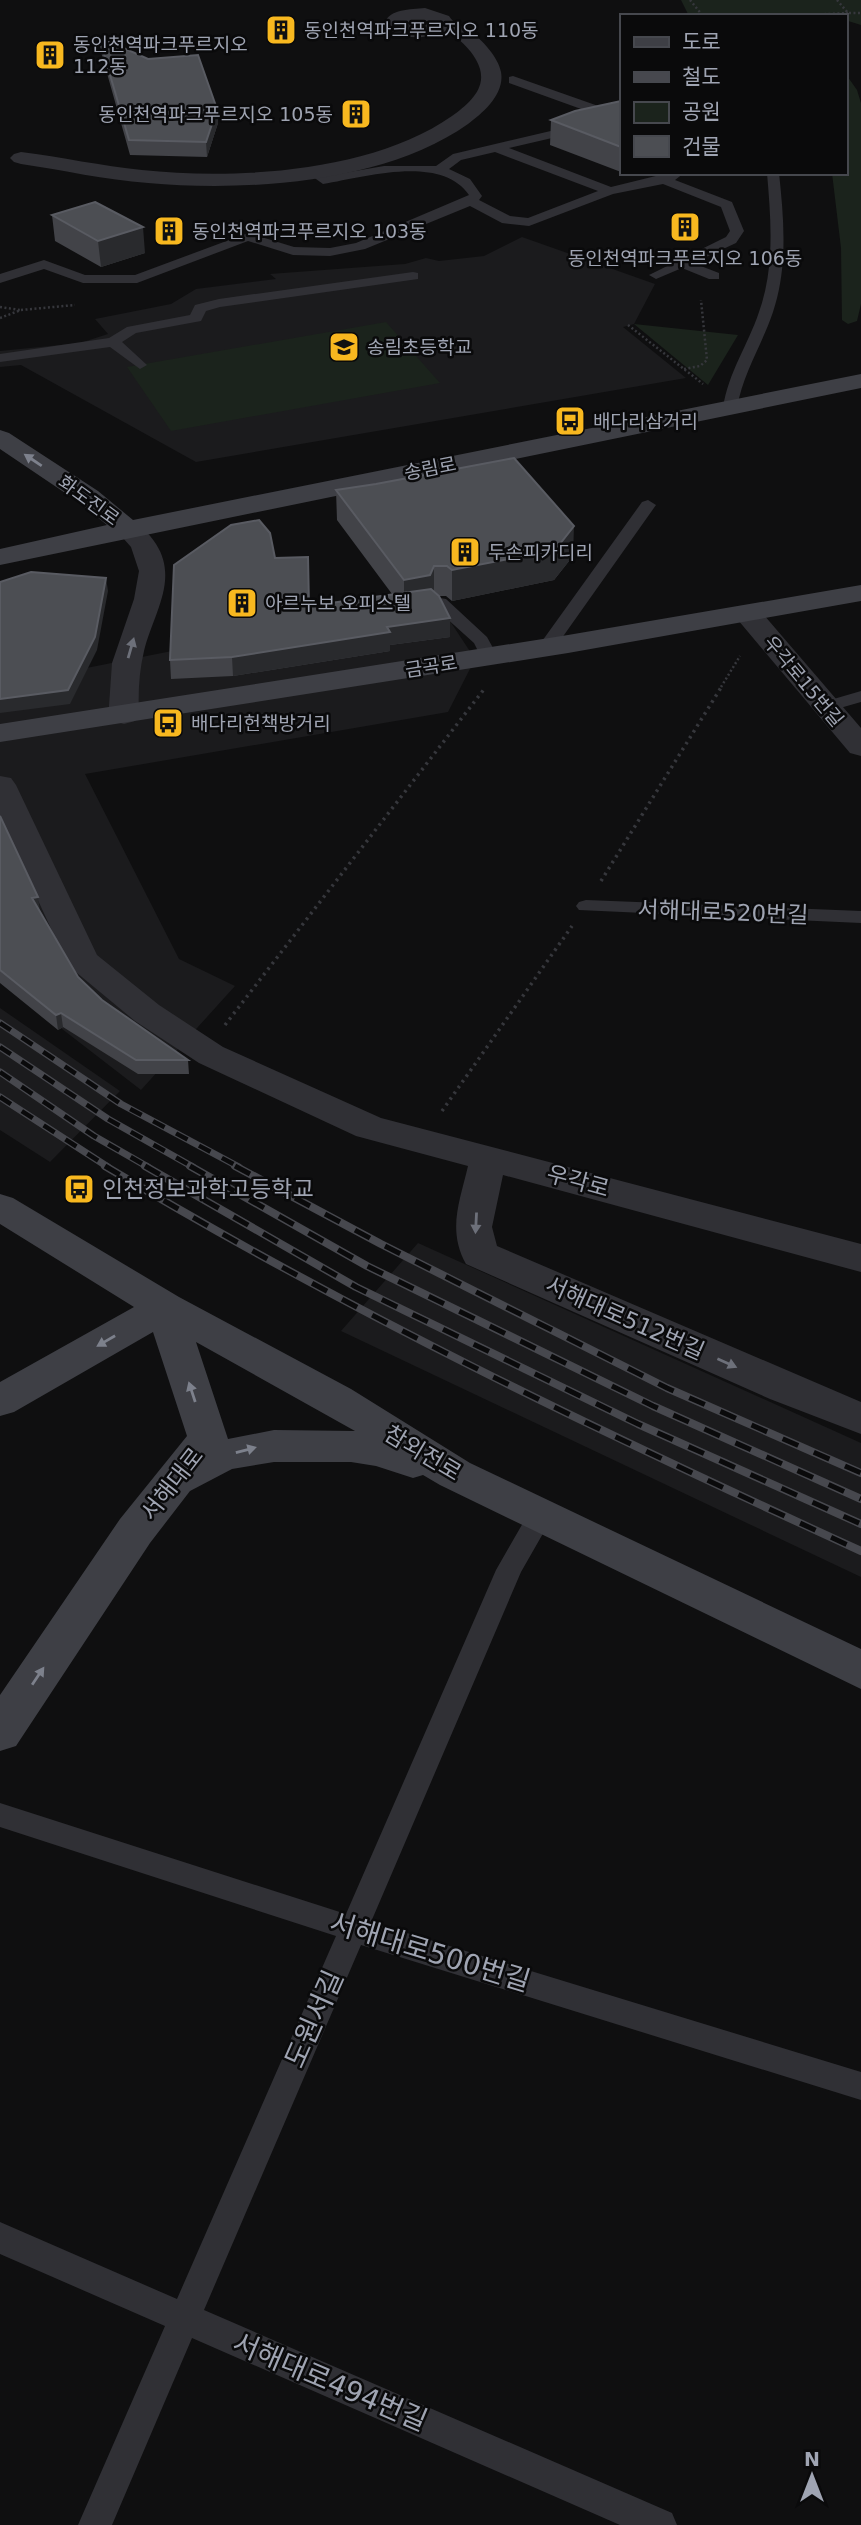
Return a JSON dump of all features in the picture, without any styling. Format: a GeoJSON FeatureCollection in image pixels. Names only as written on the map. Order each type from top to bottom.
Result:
{"type":"FeatureCollection","features":[{"type":"Feature","properties":{"kind":"main road","name":"송림로"},"geometry":{"type":"LineString","coordinates":[[0,557],[861,381]]}},
{"type":"Feature","properties":{"kind":"main road","name":"화도진로"},"geometry":{"type":"LineString","coordinates":[[0,438],[89,497],[128,529]]}},
{"type":"Feature","properties":{"kind":"main road","name":"화도진로"},"geometry":{"type":"LineString","coordinates":[[0,461],[64,502],[128,529]]}},
{"type":"Feature","properties":{"kind":"main road","name":"금곡로"},"geometry":{"type":"LineString","coordinates":[[0,733],[491,668],[546,648],[861,593]]}},
{"type":"Feature","properties":{"kind":"main road","name":"참외전로"},"geometry":{"type":"LineString","coordinates":[[0,1207],[165,1307],[337,1400],[455,1474],[861,1670]]}},
{"type":"Feature","properties":{"kind":"main road"},"geometry":{"type":"LineString","coordinates":[[0,1401],[165,1307]]}},
{"type":"Feature","properties":{"kind":"main road","name":"서해대로"},"geometry":{"type":"LineString","coordinates":[[0,1732],[135,1531],[208,1439],[165,1307]]}},
{"type":"Feature","properties":{"kind":"main road"},"geometry":{"type":"LineString","coordinates":[[135,1531],[196,1466],[253,1447],[312,1445],[372,1449],[455,1474]]}},
{"type":"Feature","properties":{"kind":"street"},"geometry":{"type":"LineString","coordinates":[[8,158],[166,179],[226,178],[313,171],[352,164],[384,156],[439,134],[463,120],[479,104],[490,87],[491,70],[481,51],[453,28],[442,25],[417,31],[401,29],[394,24],[397,18],[410,14],[390,0]]}},
{"type":"Feature","properties":{"kind":"street"},"geometry":{"type":"LineString","coordinates":[[124,715],[123,678],[131,645],[153,587],[153,562],[142,540],[128,529]]}},
{"type":"Feature","properties":{"kind":"street","name":"우각로15번길"},"geometry":{"type":"LineString","coordinates":[[748,614],[861,747]]}},
{"type":"Feature","properties":{"kind":"street","name":"우각로"},"geometry":{"type":"LineString","coordinates":[[0,785],[83,961],[147,1013],[211,1055],[369,1127],[861,1258]]}},
{"type":"Feature","properties":{"kind":"street","name":"서해대로512번길"},"geometry":{"type":"LineString","coordinates":[[489,1157],[473,1227],[480,1254],[784,1388],[861,1419]]}},
{"type":"Feature","properties":{"kind":"lane"},"geometry":{"type":"LineString","coordinates":[[513,80],[620,118]]}},
{"type":"Feature","properties":{"kind":"lane"},"geometry":{"type":"LineString","coordinates":[[440,169],[457,157],[620,118]]}},
{"type":"Feature","properties":{"kind":"lane"},"geometry":{"type":"LineString","coordinates":[[497,148],[610,191]]}},
{"type":"Feature","properties":{"kind":"lane"},"geometry":{"type":"LineString","coordinates":[[0,279],[44,264],[83,279],[137,279],[248,237],[293,251],[330,252],[360,246],[471,201],[476,196],[461,176],[440,169],[410,169],[323,180],[313,171]]}},
{"type":"Feature","properties":{"kind":"lane"},"geometry":{"type":"LineString","coordinates":[[471,201],[507,220],[529,222],[610,191],[664,180],[674,175]]}},
{"type":"Feature","properties":{"kind":"lane"},"geometry":{"type":"LineString","coordinates":[[730,408],[732,388],[767,312],[775,275],[779,236],[773,175]]}},
{"type":"Feature","properties":{"kind":"lane"},"geometry":{"type":"LineString","coordinates":[[656,275],[731,240],[737,231],[727,205],[664,180]]}},
{"type":"Feature","properties":{"kind":"lane"},"geometry":{"type":"LineString","coordinates":[[682,263],[715,276]]}},
{"type":"Feature","properties":{"kind":"lane"},"geometry":{"type":"LineString","coordinates":[[0,358],[114,342],[132,330],[197,318],[200,308],[219,303],[413,276]]}},
{"type":"Feature","properties":{"kind":"lane"},"geometry":{"type":"LineString","coordinates":[[114,342],[140,365]]}},
{"type":"Feature","properties":{"kind":"lane"},"geometry":{"type":"LineString","coordinates":[[546,648],[648,505]]}},
{"type":"Feature","properties":{"kind":"lane"},"geometry":{"type":"LineString","coordinates":[[440,603],[481,641],[491,668]]}},
{"type":"Feature","properties":{"kind":"lane"},"geometry":{"type":"LineString","coordinates":[[826,707],[861,696]]}},
{"type":"Feature","properties":{"kind":"lane","name":"서해대로520번길"},"geometry":{"type":"LineString","coordinates":[[586,906],[861,917]]}},
{"type":"Feature","properties":{"kind":"lane","name":"도원서길"},"geometry":{"type":"LineString","coordinates":[[96,2525],[509,1570],[540,1516]]}},
{"type":"Feature","properties":{"kind":"lane","name":"서해대로500번길"},"geometry":{"type":"LineString","coordinates":[[0,1815],[353,1929],[861,2086]]}},
{"type":"Feature","properties":{"kind":"lane","name":"서해대로494번길"},"geometry":{"type":"LineString","coordinates":[[0,2238],[660,2525]]}},
{"type":"Feature","properties":{"kind":"path"},"geometry":{"type":"LineString","coordinates":[[690,0],[701,14]]}},
{"type":"Feature","properties":{"kind":"path"},"geometry":{"type":"LineString","coordinates":[[837,0],[848,13]]}},
{"type":"Feature","properties":{"kind":"path"},"geometry":{"type":"LineString","coordinates":[[828,14],[861,13]]}},
{"type":"Feature","properties":{"kind":"path"},"geometry":{"type":"LineString","coordinates":[[684,369],[700,366],[707,360],[701,297],[697,288],[715,276]]}},
{"type":"Feature","properties":{"kind":"path"},"geometry":{"type":"LineString","coordinates":[[0,307],[20,310],[0,318]]}},
{"type":"Feature","properties":{"kind":"path"},"geometry":{"type":"LineString","coordinates":[[628,326],[709,389]]}},
{"type":"Feature","properties":{"kind":"path"},"geometry":{"type":"LineString","coordinates":[[442,1111],[586,906],[743,652]]}},
{"type":"Feature","properties":{"kind":"path"},"geometry":{"type":"LineString","coordinates":[[218,1034],[491,668]]}},
{"type":"Feature","properties":{"kind":"shaded area","name":"송림초등학교"},"geometry":{"type":"Polygon","coordinates":[[[522,237],[655,284],[634,324],[623,327],[686,378],[196,462],[21,365],[0,367],[0,351],[80,343],[108,334],[95,319],[171,304],[196,289],[276,279],[270,274],[405,264],[426,258],[439,261],[484,256],[522,237]]]}},
{"type":"Feature","properties":{"kind":"shaded area"},"geometry":{"type":"Polygon","coordinates":[[[446,615],[475,659],[448,712],[85,774],[179,959],[235,986],[141,1090],[0,981],[0,677],[41,677],[172,651],[446,615]]]}},
{"type":"Feature","properties":{"kind":"shaded area"},"geometry":{"type":"Polygon","coordinates":[[[0,1008],[120,1091],[50,1162],[0,1130],[0,1008]]]}},
{"type":"Feature","properties":{"kind":"shaded area"},"geometry":{"type":"Polygon","coordinates":[[[418,1243],[861,1443],[861,1577],[341,1331],[418,1243]]]}},
{"type":"Feature","properties":{"kind":"green space"},"geometry":{"type":"Polygon","coordinates":[[[681,0],[861,0],[861,25],[847,21],[847,14],[688,14],[681,0]]]}},
{"type":"Feature","properties":{"kind":"green space"},"geometry":{"type":"Polygon","coordinates":[[[847,76],[857,90],[861,103],[861,304],[857,321],[848,324],[842,320],[841,248],[832,175],[847,175],[847,76]]]}},
{"type":"Feature","properties":{"kind":"green space"},"geometry":{"type":"Polygon","coordinates":[[[386,322],[440,383],[171,431],[127,367],[386,322]]]}},
{"type":"Feature","properties":{"kind":"green space"},"geometry":{"type":"Polygon","coordinates":[[[634,324],[738,335],[708,385],[634,324]]]}},
{"type":"Feature","properties":{"kind":"building"},"geometry":{"type":"Polygon","coordinates":[[[99,37],[148,59],[198,55],[217,109],[206,142],[129,140],[99,37]]]}},
{"type":"Feature","properties":{"kind":"building"},"geometry":{"type":"Polygon","coordinates":[[[620,101],[620,147],[551,120],[575,111],[620,101]]]}},
{"type":"Feature","properties":{"kind":"building"},"geometry":{"type":"Polygon","coordinates":[[[95,202],[143,227],[98,241],[52,215],[95,202]]]}},
{"type":"Feature","properties":{"kind":"building"},"geometry":{"type":"Polygon","coordinates":[[[514,458],[574,526],[555,550],[452,570],[447,566],[434,566],[430,575],[404,580],[336,490],[376,484],[514,458]]]}},
{"type":"Feature","properties":{"kind":"building"},"geometry":{"type":"Polygon","coordinates":[[[259,520],[270,533],[275,558],[308,557],[309,606],[431,589],[439,596],[450,618],[387,627],[390,632],[232,657],[170,660],[174,565],[231,525],[259,520]]]}},
{"type":"Feature","properties":{"kind":"building"},"geometry":{"type":"Polygon","coordinates":[[[31,572],[106,578],[95,637],[68,690],[0,699],[0,582],[31,572]]]}},
{"type":"Feature","properties":{"kind":"building"},"geometry":{"type":"Polygon","coordinates":[[[0,816],[38,897],[32,898],[78,977],[102,1000],[188,1060],[136,1060],[61,1013],[56,1015],[0,970],[0,816]]]}},
{"type":"Feature","properties":{"kind":"railway"},"geometry":{"type":"LineString","coordinates":[[0,1023],[121,1104],[239,1167]]}},
{"type":"Feature","properties":{"kind":"railway"},"geometry":{"type":"LineString","coordinates":[[0,1047],[108,1119],[193,1167]]}},
{"type":"Feature","properties":{"kind":"railway"},"geometry":{"type":"LineString","coordinates":[[0,1072],[94,1136],[148,1167]]}},
{"type":"Feature","properties":{"kind":"railway"},"geometry":{"type":"LineString","coordinates":[[0,1097],[108,1167]]}},
{"type":"Feature","properties":{"kind":"railway"},"geometry":{"type":"LineString","coordinates":[[105,1166],[290,1271],[477,1369],[668,1462],[861,1551]]}},
{"type":"Feature","properties":{"kind":"railway"},"geometry":{"type":"LineString","coordinates":[[145,1166],[356,1287],[638,1424],[861,1524]]}},
{"type":"Feature","properties":{"kind":"railway"},"geometry":{"type":"LineString","coordinates":[[190,1166],[367,1266],[653,1406],[861,1499]]}},
{"type":"Feature","properties":{"kind":"railway"},"geometry":{"type":"LineString","coordinates":[[235,1166],[381,1244],[667,1388],[861,1473]]}},
{"type":"Feature","properties":{"kind":"place","name":"동인천역파크푸르지오 110동"},"geometry":{"type":"Point","coordinates":[281,30]}},
{"type":"Feature","properties":{"kind":"place","name":"동인천역파크푸르지오 112동"},"geometry":{"type":"Point","coordinates":[50,55]}},
{"type":"Feature","properties":{"kind":"place","name":"동인천역파크푸르지오 105동"},"geometry":{"type":"Point","coordinates":[356,114]}},
{"type":"Feature","properties":{"kind":"place","name":"동인천역파크푸르지오 106동"},"geometry":{"type":"Point","coordinates":[685,227]}},
{"type":"Feature","properties":{"kind":"place","name":"동인천역파크푸르지오 103동"},"geometry":{"type":"Point","coordinates":[169,231]}},
{"type":"Feature","properties":{"kind":"place","name":"송림초등학교"},"geometry":{"type":"Point","coordinates":[344,347]}},
{"type":"Feature","properties":{"kind":"place","name":"배다리삼거리"},"geometry":{"type":"Point","coordinates":[570,421]}},
{"type":"Feature","properties":{"kind":"place","name":"두손피카디리"},"geometry":{"type":"Point","coordinates":[465,552]}},
{"type":"Feature","properties":{"kind":"place","name":"아르누보 오피스텔"},"geometry":{"type":"Point","coordinates":[242,603]}},
{"type":"Feature","properties":{"kind":"place","name":"배다리헌책방거리"},"geometry":{"type":"Point","coordinates":[168,723]}},
{"type":"Feature","properties":{"kind":"place","name":"인천정보과학고등학교"},"geometry":{"type":"Point","coordinates":[79,1189]}}]}
